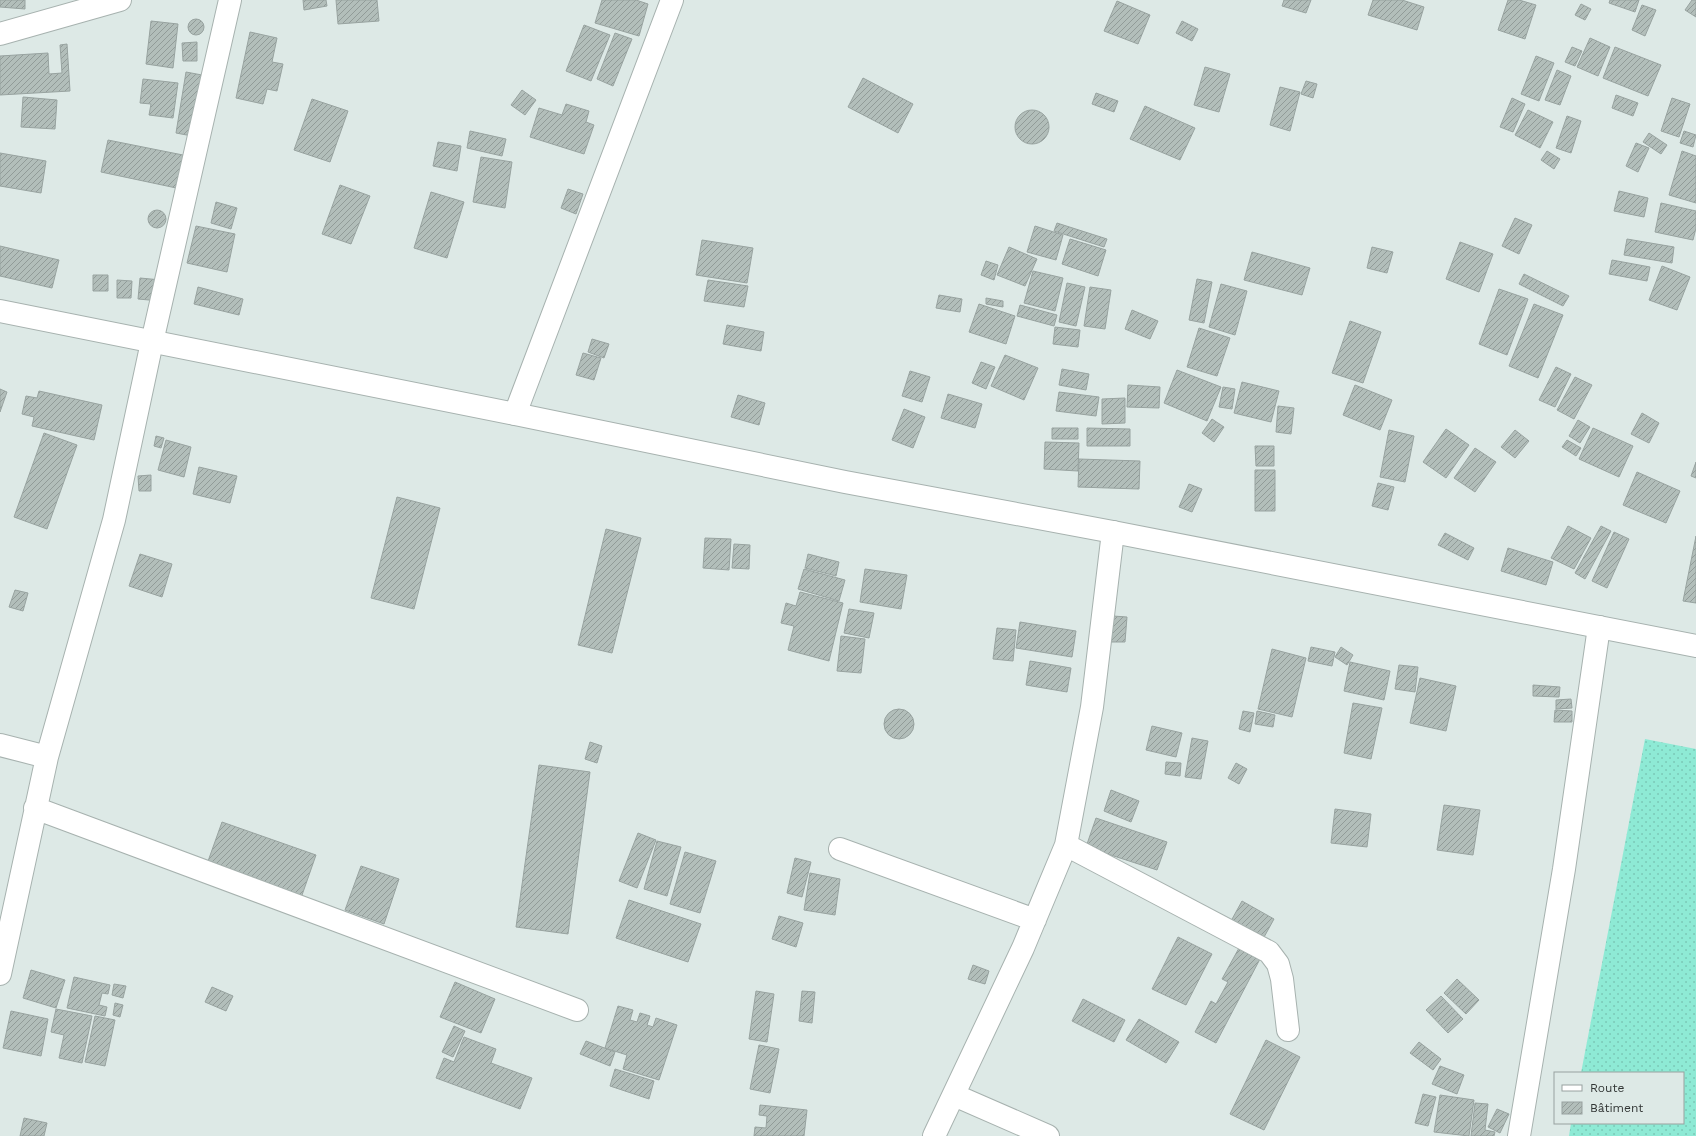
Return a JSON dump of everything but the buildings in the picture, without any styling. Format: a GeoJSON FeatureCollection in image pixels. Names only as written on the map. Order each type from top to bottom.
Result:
{"type":"FeatureCollection","features":[{"type":"Feature","properties":{"kind":"street"},"geometry":{"type":"LineString","coordinates":[[0,34],[120,0]]}},
{"type":"Feature","properties":{"kind":"street"},"geometry":{"type":"LineString","coordinates":[[0,974],[47,757],[114,520],[152,342],[230,0]]}},
{"type":"Feature","properties":{"kind":"street"},"geometry":{"type":"LineString","coordinates":[[515,414],[672,0]]}},
{"type":"Feature","properties":{"kind":"street"},"geometry":{"type":"LineString","coordinates":[[0,312],[515,414],[845,482],[1112,532],[1696,646]]}},
{"type":"Feature","properties":{"kind":"street"},"geometry":{"type":"LineString","coordinates":[[934,1136],[1035,920],[1066,845],[1092,707],[1112,532]]}},
{"type":"Feature","properties":{"kind":"street"},"geometry":{"type":"LineString","coordinates":[[1519,1136],[1564,869],[1599,627]]}},
{"type":"Feature","properties":{"kind":"street"},"geometry":{"type":"LineString","coordinates":[[0,745],[47,757]]}},
{"type":"Feature","properties":{"kind":"street"},"geometry":{"type":"LineString","coordinates":[[35,808],[577,1010]]}},
{"type":"Feature","properties":{"kind":"street"},"geometry":{"type":"LineString","coordinates":[[1066,845],[1270,952],[1278,964],[1282,979],[1288,1030]]}},
{"type":"Feature","properties":{"kind":"street"},"geometry":{"type":"LineString","coordinates":[[840,849],[1035,920]]}},
{"type":"Feature","properties":{"kind":"street"},"geometry":{"type":"LineString","coordinates":[[954,1095],[1048,1136]]}},
{"type":"Feature","properties":{"kind":"green space"},"geometry":{"type":"Polygon","coordinates":[[[1645,739],[1696,749],[1696,1136],[1569,1136],[1571,1124],[1684,1124],[1684,1072],[1581,1072],[1645,739]]]}}]}
